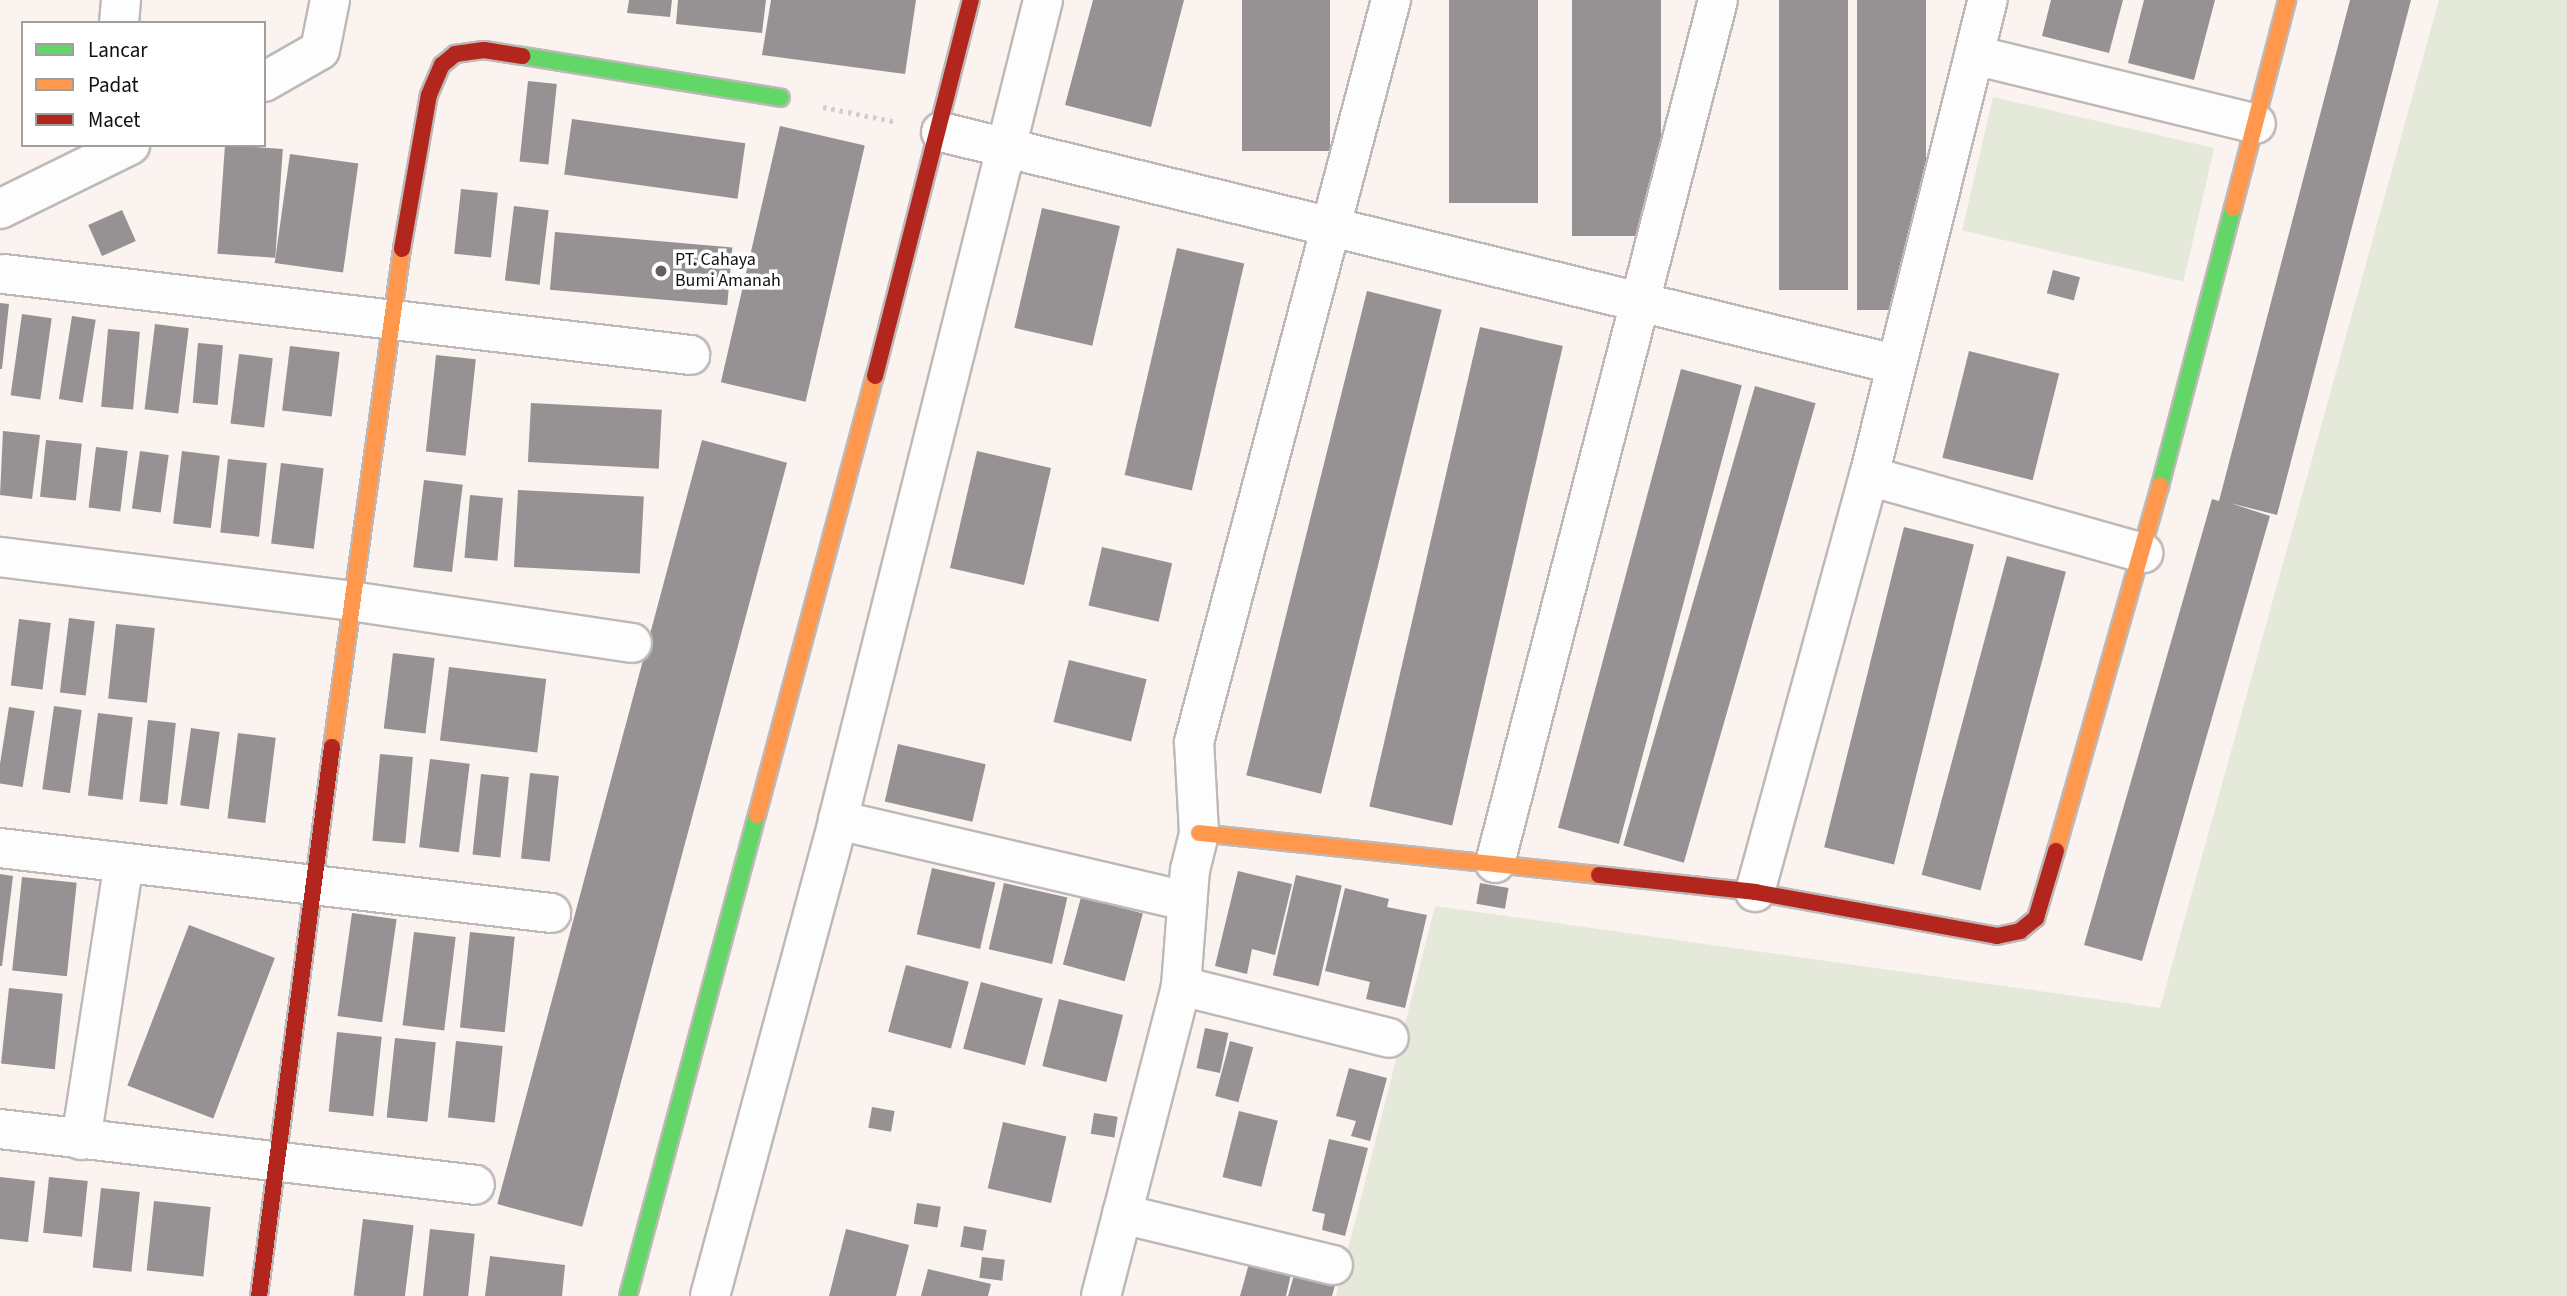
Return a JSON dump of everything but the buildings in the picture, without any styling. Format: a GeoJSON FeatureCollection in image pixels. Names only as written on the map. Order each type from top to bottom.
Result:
{"type":"FeatureCollection","features":[{"type":"Feature","properties":{"kind":"street"},"geometry":{"type":"LineString","coordinates":[[119,21],[121,0]]}},
{"type":"Feature","properties":{"kind":"street"},"geometry":{"type":"LineString","coordinates":[[266,81],[320,50],[330,0]]}},
{"type":"Feature","properties":{"kind":"street"},"geometry":{"type":"LineString","coordinates":[[628,1296],[942,132],[971,0]]}},
{"type":"Feature","properties":{"kind":"street"},"geometry":{"type":"LineString","coordinates":[[710,1296],[838,820],[1004,145],[1043,0]]}},
{"type":"Feature","properties":{"kind":"street"},"geometry":{"type":"LineString","coordinates":[[1101,1296],[1181,986],[1187,901],[1199,833],[1194,742],[1391,0]]}},
{"type":"Feature","properties":{"kind":"street"},"geometry":{"type":"LineString","coordinates":[[1495,863],[1718,0]]}},
{"type":"Feature","properties":{"kind":"street"},"geometry":{"type":"LineString","coordinates":[[1755,892],[1869,476],[1894,364],[1987,0]]}},
{"type":"Feature","properties":{"kind":"street"},"geometry":{"type":"LineString","coordinates":[[1199,833],[1755,892],[1997,936],[2020,930],[2036,918],[2143,553],[2287,0]]}},
{"type":"Feature","properties":{"kind":"street"},"geometry":{"type":"LineString","coordinates":[[259,1296],[274,1163],[389,321],[429,95],[442,65],[455,54],[484,50],[781,98]]}},
{"type":"Feature","properties":{"kind":"street"},"geometry":{"type":"LineString","coordinates":[[1974,55],[2256,124]]}},
{"type":"Feature","properties":{"kind":"street"},"geometry":{"type":"LineString","coordinates":[[942,132],[1894,364]]}},
{"type":"Feature","properties":{"kind":"street"},"geometry":{"type":"LineString","coordinates":[[0,209],[113,150]]}},
{"type":"Feature","properties":{"kind":"street"},"geometry":{"type":"LineString","coordinates":[[4,274],[690,355]]}},
{"type":"Feature","properties":{"kind":"street"},"geometry":{"type":"LineString","coordinates":[[1869,476],[2143,553]]}},
{"type":"Feature","properties":{"kind":"street"},"geometry":{"type":"LineString","coordinates":[[0,557],[351,601],[632,643]]}},
{"type":"Feature","properties":{"kind":"street"},"geometry":{"type":"LineString","coordinates":[[838,820],[1187,901]]}},
{"type":"Feature","properties":{"kind":"street"},"geometry":{"type":"LineString","coordinates":[[0,848],[551,913]]}},
{"type":"Feature","properties":{"kind":"street"},"geometry":{"type":"LineString","coordinates":[[81,1140],[124,863]]}},
{"type":"Feature","properties":{"kind":"street"},"geometry":{"type":"LineString","coordinates":[[1181,986],[1389,1038]]}},
{"type":"Feature","properties":{"kind":"street"},"geometry":{"type":"LineString","coordinates":[[0,1129],[475,1185]]}},
{"type":"Feature","properties":{"kind":"street"},"geometry":{"type":"LineString","coordinates":[[1122,1214],[1333,1265]]}},
{"type":"Feature","properties":{"kind":"path"},"geometry":{"type":"LineString","coordinates":[[781,98],[942,132]]}},
{"type":"Feature","properties":{"kind":"shaded area"},"geometry":{"type":"Polygon","coordinates":[[[2439,0],[2567,0],[2567,1296],[1336,1296],[1435,906],[2160,1008],[2439,0]]]}},
{"type":"Feature","properties":{"kind":"shaded area"},"geometry":{"type":"Polygon","coordinates":[[[1993,97],[2214,148],[2183,282],[1962,230],[1993,97]]]}},
{"type":"Feature","properties":{"kind":"traffic: fast"},"geometry":{"type":"LineString","coordinates":[[523,56],[781,98]]}},
{"type":"Feature","properties":{"kind":"traffic: fast"},"geometry":{"type":"LineString","coordinates":[[2160,486],[2233,208]]}},
{"type":"Feature","properties":{"kind":"traffic: fast"},"geometry":{"type":"LineString","coordinates":[[628,1296],[757,815]]}},
{"type":"Feature","properties":{"kind":"traffic: slow"},"geometry":{"type":"LineString","coordinates":[[2233,208],[2287,0]]}},
{"type":"Feature","properties":{"kind":"traffic: slow"},"geometry":{"type":"LineString","coordinates":[[332,747],[402,249]]}},
{"type":"Feature","properties":{"kind":"traffic: slow"},"geometry":{"type":"LineString","coordinates":[[757,815],[875,376]]}},
{"type":"Feature","properties":{"kind":"traffic: slow"},"geometry":{"type":"LineString","coordinates":[[2056,851],[2160,486]]}},
{"type":"Feature","properties":{"kind":"traffic: slow"},"geometry":{"type":"LineString","coordinates":[[1199,833],[1599,875]]}},
{"type":"Feature","properties":{"kind":"traffic: jam"},"geometry":{"type":"LineString","coordinates":[[875,376],[971,0]]}},
{"type":"Feature","properties":{"kind":"traffic: jam"},"geometry":{"type":"LineString","coordinates":[[402,249],[429,95],[442,65],[455,54],[484,50],[523,56]]}},
{"type":"Feature","properties":{"kind":"traffic: jam"},"geometry":{"type":"LineString","coordinates":[[259,1296],[332,747]]}},
{"type":"Feature","properties":{"kind":"traffic: jam"},"geometry":{"type":"LineString","coordinates":[[1599,875],[1755,892],[1997,936],[2020,931],[2036,918],[2056,851]]}},
{"type":"Feature","properties":{"kind":"place","name":"PT. Cahaya Bumi Amanah"},"geometry":{"type":"Point","coordinates":[661,271]}}]}
